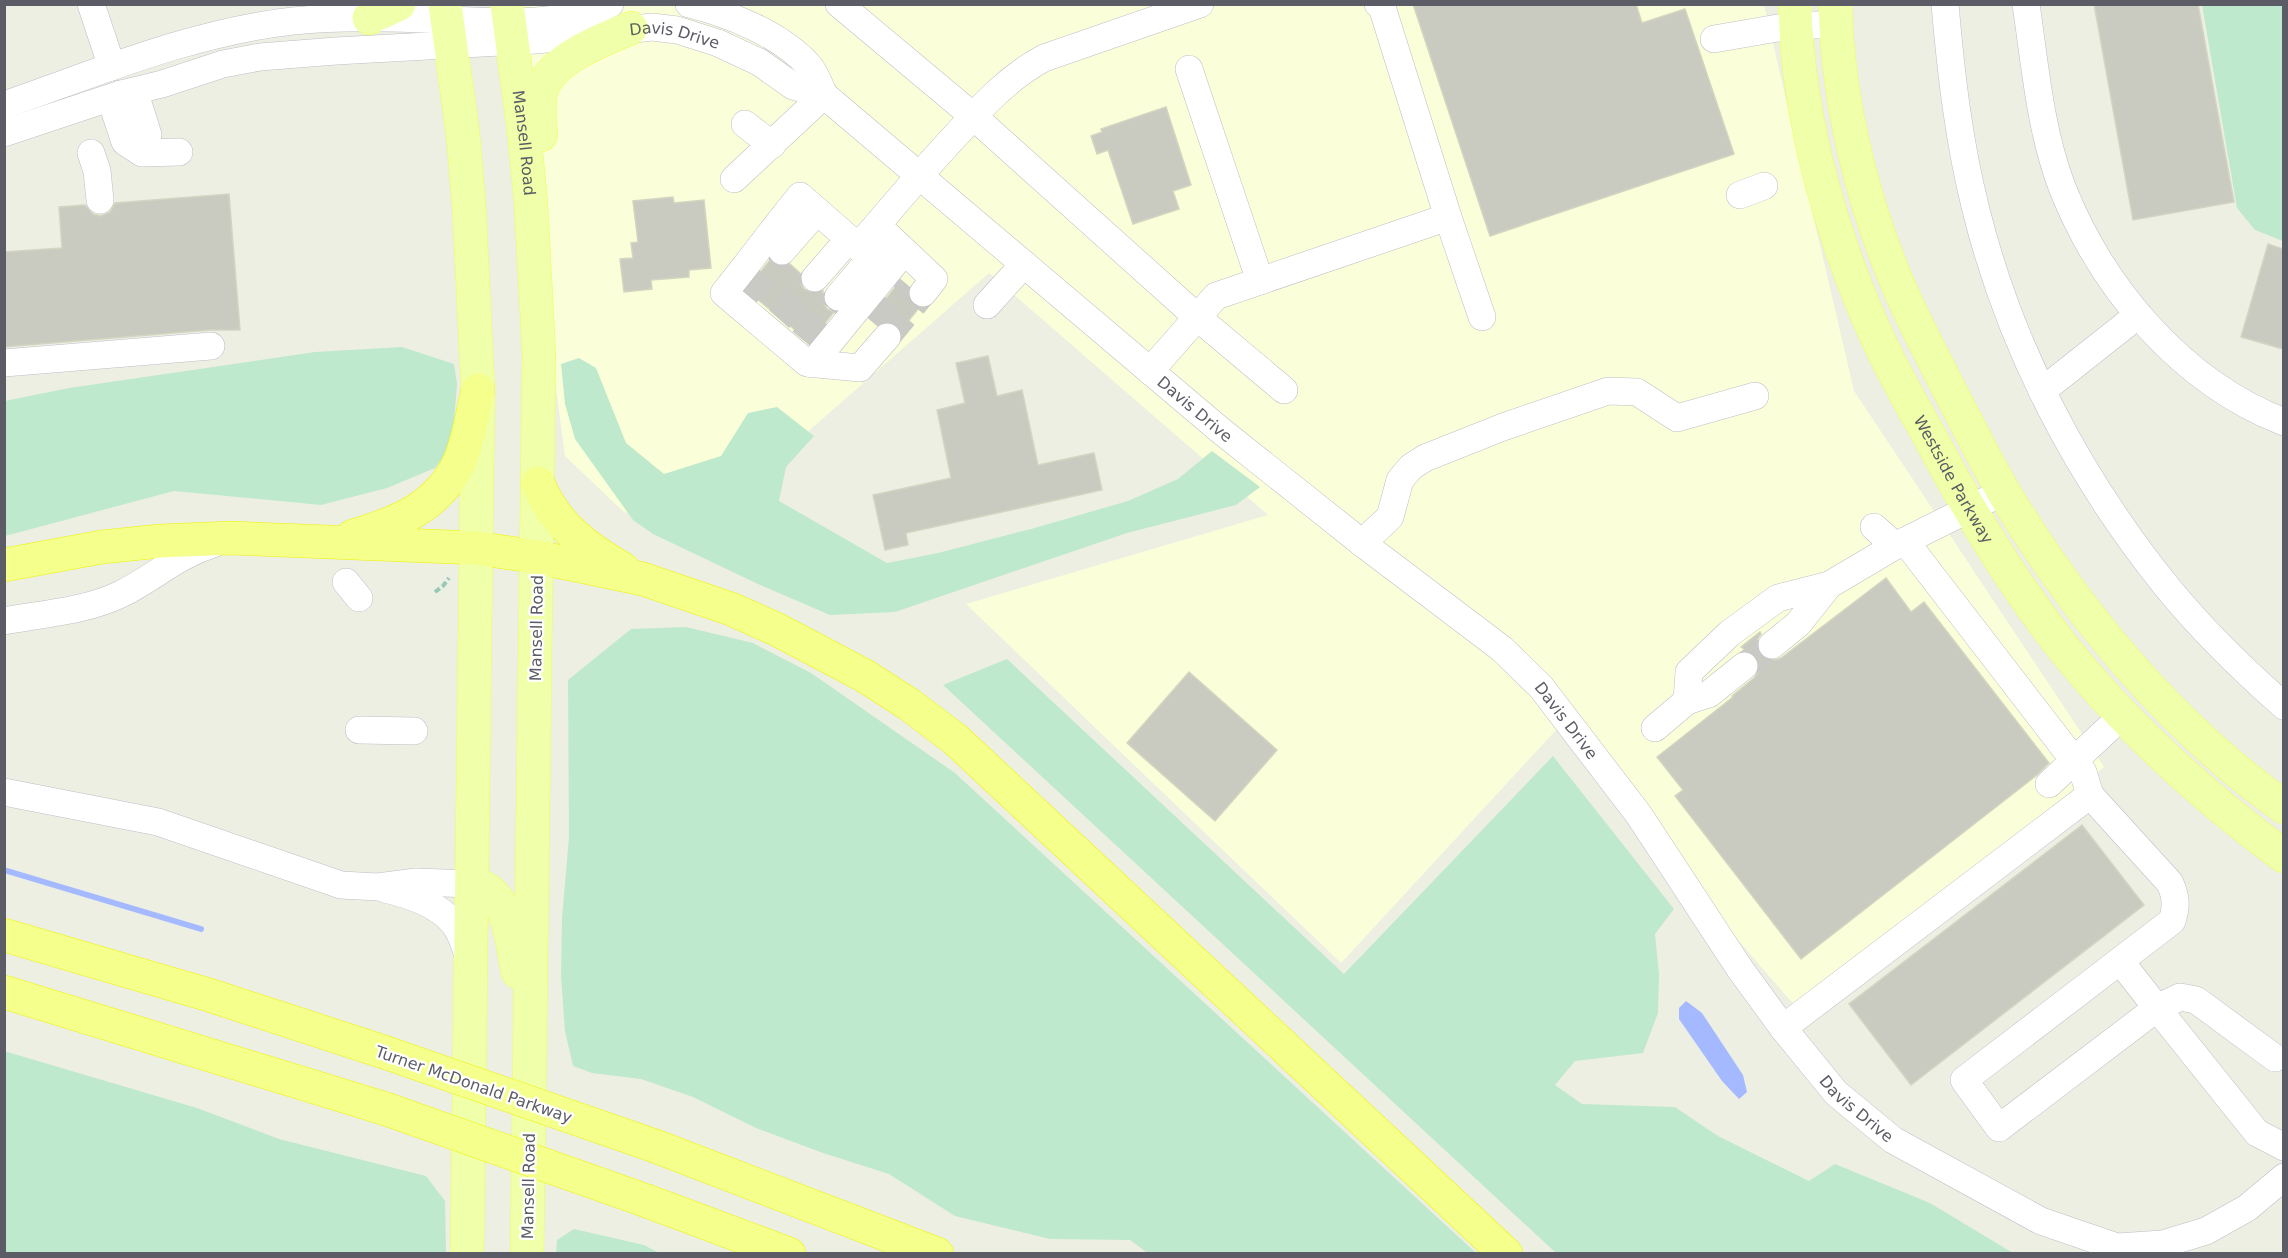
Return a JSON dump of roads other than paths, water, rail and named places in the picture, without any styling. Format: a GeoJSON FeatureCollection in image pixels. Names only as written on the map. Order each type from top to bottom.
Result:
{"type":"FeatureCollection","features":[{"type":"Feature","properties":{"kind":"highway"},"geometry":{"type":"LineString","coordinates":[[331,542],[402,520],[438,494],[460,461],[478,390]]}},
{"type":"Feature","properties":{"kind":"highway"},"geometry":{"type":"LineString","coordinates":[[538,483],[545,501],[572,534],[600,555],[643,579]]}},
{"type":"Feature","properties":{"kind":"highway"},"geometry":{"type":"LineString","coordinates":[[4,565],[102,547],[160,541],[231,538],[477,548],[537,557],[643,579],[731,609],[823,652],[910,705],[955,739],[1506,1254]]}},
{"type":"Feature","properties":{"kind":"highway","name":"Turner McDonald Parkway"},"geometry":{"type":"LineString","coordinates":[[4,935],[219,998],[384,1052],[655,1146],[937,1254]]}},
{"type":"Feature","properties":{"kind":"highway"},"geometry":{"type":"LineString","coordinates":[[4,992],[386,1109],[789,1254]]}},
{"type":"Feature","properties":{"kind":"main road"},"geometry":{"type":"LineString","coordinates":[[369,18],[399,4]]}},
{"type":"Feature","properties":{"kind":"main road","name":"Westside Parkway"},"geometry":{"type":"LineString","coordinates":[[1795,15],[1802,84],[1820,177],[1850,270],[1886,356],[1969,510],[2038,615],[2076,663],[2123,715],[2213,801],[2283,856]]}},
{"type":"Feature","properties":{"kind":"main road"},"geometry":{"type":"LineString","coordinates":[[1836,15],[1842,80],[1852,140],[1872,214],[1887,257],[1926,344],[2003,492],[2072,594],[2138,676],[2207,744],[2283,807]]}},
{"type":"Feature","properties":{"kind":"main road"},"geometry":{"type":"LineString","coordinates":[[534,254],[547,210],[539,112],[541,92],[547,80],[567,59],[590,45],[620,16]]}},
{"type":"Feature","properties":{"kind":"main road"},"geometry":{"type":"LineString","coordinates":[[448,23],[469,206],[478,390],[467,1254]]}},
{"type":"Feature","properties":{"kind":"main road","name":"Mansell Road"},"geometry":{"type":"LineString","coordinates":[[510,23],[524,131],[539,353],[527,1254]]}},
{"type":"Feature","properties":{"kind":"main road"},"geometry":{"type":"LineString","coordinates":[[472,884],[488,890],[499,901],[507,918],[530,1032]]}},
{"type":"Feature","properties":{"kind":"street"},"geometry":{"type":"LineString","coordinates":[[91,4],[112,68]]}},
{"type":"Feature","properties":{"kind":"street","name":"Davis Drive"},"geometry":{"type":"LineString","coordinates":[[689,4],[724,15],[768,34],[793,52],[810,67],[824,95],[1220,430],[1362,543],[1502,649],[1541,687],[1639,815],[1740,969],[1783,1028],[1836,1093],[1893,1140],[2041,1221],[2117,1247],[2210,1242],[2283,1177]]}},
{"type":"Feature","properties":{"kind":"street"},"geometry":{"type":"LineString","coordinates":[[839,4],[973,116],[1197,317],[1284,390]]}},
{"type":"Feature","properties":{"kind":"street"},"geometry":{"type":"LineString","coordinates":[[796,343],[882,256],[918,175],[995,93],[1022,70],[1044,58],[1200,4]]}},
{"type":"Feature","properties":{"kind":"street"},"geometry":{"type":"LineString","coordinates":[[1378,4],[1382,7],[1482,317]]}},
{"type":"Feature","properties":{"kind":"street"},"geometry":{"type":"LineString","coordinates":[[1945,4],[1959,128],[1976,209],[2011,322],[2042,391],[2097,490],[2167,587],[2238,666],[2283,706]]}},
{"type":"Feature","properties":{"kind":"street"},"geometry":{"type":"LineString","coordinates":[[2026,4],[2044,118],[2062,186],[2101,262],[2138,315],[2165,343],[2231,395],[2283,422]]}},
{"type":"Feature","properties":{"kind":"street"},"geometry":{"type":"LineString","coordinates":[[718,43],[724,15]]}},
{"type":"Feature","properties":{"kind":"street"},"geometry":{"type":"LineString","coordinates":[[1714,39],[1795,15],[1836,15]]}},
{"type":"Feature","properties":{"kind":"street","name":"Davis Drive"},"geometry":{"type":"LineString","coordinates":[[448,23],[510,23],[547,39],[620,16],[652,27],[677,30],[718,43],[759,62],[793,86],[824,95]]}},
{"type":"Feature","properties":{"kind":"street"},"geometry":{"type":"LineString","coordinates":[[4,105],[182,44],[226,32],[294,21],[369,18],[448,23]]}},
{"type":"Feature","properties":{"kind":"street"},"geometry":{"type":"LineString","coordinates":[[4,133],[121,94],[162,84],[224,64],[448,23]]}},
{"type":"Feature","properties":{"kind":"street"},"geometry":{"type":"LineString","coordinates":[[1190,69],[1260,281]]}},
{"type":"Feature","properties":{"kind":"street"},"geometry":{"type":"LineString","coordinates":[[121,94],[138,103],[148,135],[142,153],[179,153]]}},
{"type":"Feature","properties":{"kind":"street"},"geometry":{"type":"LineString","coordinates":[[734,179],[824,95]]}},
{"type":"Feature","properties":{"kind":"street"},"geometry":{"type":"LineString","coordinates":[[746,124],[772,144]]}},
{"type":"Feature","properties":{"kind":"street"},"geometry":{"type":"LineString","coordinates":[[91,153],[97,171],[100,200]]}},
{"type":"Feature","properties":{"kind":"street"},"geometry":{"type":"LineString","coordinates":[[814,208],[882,256]]}},
{"type":"Feature","properties":{"kind":"street"},"geometry":{"type":"LineString","coordinates":[[784,253],[814,208]]}},
{"type":"Feature","properties":{"kind":"street"},"geometry":{"type":"LineString","coordinates":[[814,208],[763,241],[759,250],[724,293],[743,300],[796,343],[878,329]]}},
{"type":"Feature","properties":{"kind":"street"},"geometry":{"type":"LineString","coordinates":[[1150,371],[1216,296],[1448,217]]}},
{"type":"Feature","properties":{"kind":"street"},"geometry":{"type":"LineString","coordinates":[[827,289],[882,256]]}},
{"type":"Feature","properties":{"kind":"street"},"geometry":{"type":"LineString","coordinates":[[987,305],[1024,264]]}},
{"type":"Feature","properties":{"kind":"street"},"geometry":{"type":"LineString","coordinates":[[2042,391],[2138,315]]}},
{"type":"Feature","properties":{"kind":"street"},"geometry":{"type":"LineString","coordinates":[[4,363],[211,345]]}},
{"type":"Feature","properties":{"kind":"street"},"geometry":{"type":"LineString","coordinates":[[1362,543],[1390,517],[1400,480],[1412,467],[1425,458],[1503,427],[1608,391],[1637,392],[1677,418],[1755,396]]}},
{"type":"Feature","properties":{"kind":"street"},"geometry":{"type":"LineString","coordinates":[[1687,701],[1689,672],[1730,633],[1778,598],[1829,585],[1900,543],[2003,492]]}},
{"type":"Feature","properties":{"kind":"street"},"geometry":{"type":"LineString","coordinates":[[1874,526],[1900,543],[2083,772],[2090,795],[2170,883],[2175,893],[2176,908],[2172,921],[1964,1080],[1999,1128],[2157,1008],[2180,997],[2196,1000],[2275,1058]]}},
{"type":"Feature","properties":{"kind":"street"},"geometry":{"type":"LineString","coordinates":[[4,621],[99,603],[120,595],[180,556],[231,538]]}},
{"type":"Feature","properties":{"kind":"street"},"geometry":{"type":"LineString","coordinates":[[1772,645],[1798,624],[1829,585]]}},
{"type":"Feature","properties":{"kind":"street"},"geometry":{"type":"LineString","coordinates":[[1655,728],[1687,701],[1709,694],[1744,666]]}},
{"type":"Feature","properties":{"kind":"street"},"geometry":{"type":"LineString","coordinates":[[2049,784],[2123,715]]}},
{"type":"Feature","properties":{"kind":"street"},"geometry":{"type":"LineString","coordinates":[[359,730],[414,731]]}},
{"type":"Feature","properties":{"kind":"street"},"geometry":{"type":"LineString","coordinates":[[4,792],[159,822],[341,885],[378,887],[416,882],[472,884]]}},
{"type":"Feature","properties":{"kind":"street"},"geometry":{"type":"LineString","coordinates":[[1783,1028],[2090,795]]}},
{"type":"Feature","properties":{"kind":"street"},"geometry":{"type":"LineString","coordinates":[[378,887],[402,893],[439,911],[455,925],[471,963]]}},
{"type":"Feature","properties":{"kind":"street"},"geometry":{"type":"LineString","coordinates":[[2120,961],[2257,1133],[2283,1147]]}},
{"type":"Feature","properties":{"kind":"water"},"geometry":{"type":"Polygon","coordinates":[[[1686,1001],[1702,1013],[1743,1075],[1747,1092],[1739,1099],[1722,1081],[1679,1019],[1679,1008],[1686,1001]]]}},
{"type":"Feature","properties":{"kind":"waterway"},"geometry":{"type":"LineString","coordinates":[[4,870],[201,929]]}},
{"type":"Feature","properties":{"kind":"tunnel"},"geometry":{"type":"LineString","coordinates":[[746,294],[782,251]]}},
{"type":"Feature","properties":{"kind":"tunnel"},"geometry":{"type":"LineString","coordinates":[[779,319],[815,278]]}},
{"type":"Feature","properties":{"kind":"tunnel"},"geometry":{"type":"LineString","coordinates":[[870,320],[903,281]]}},
{"type":"Feature","properties":{"kind":"tunnel"},"geometry":{"type":"LineString","coordinates":[[887,337],[923,293]]}},
{"type":"Feature","properties":{"kind":"tunnel"},"geometry":{"type":"LineString","coordinates":[[803,340],[838,297]]}},
{"type":"Feature","properties":{"kind":"tunnel"},"geometry":{"type":"LineString","coordinates":[[1744,666],[1772,645]]}}]}
